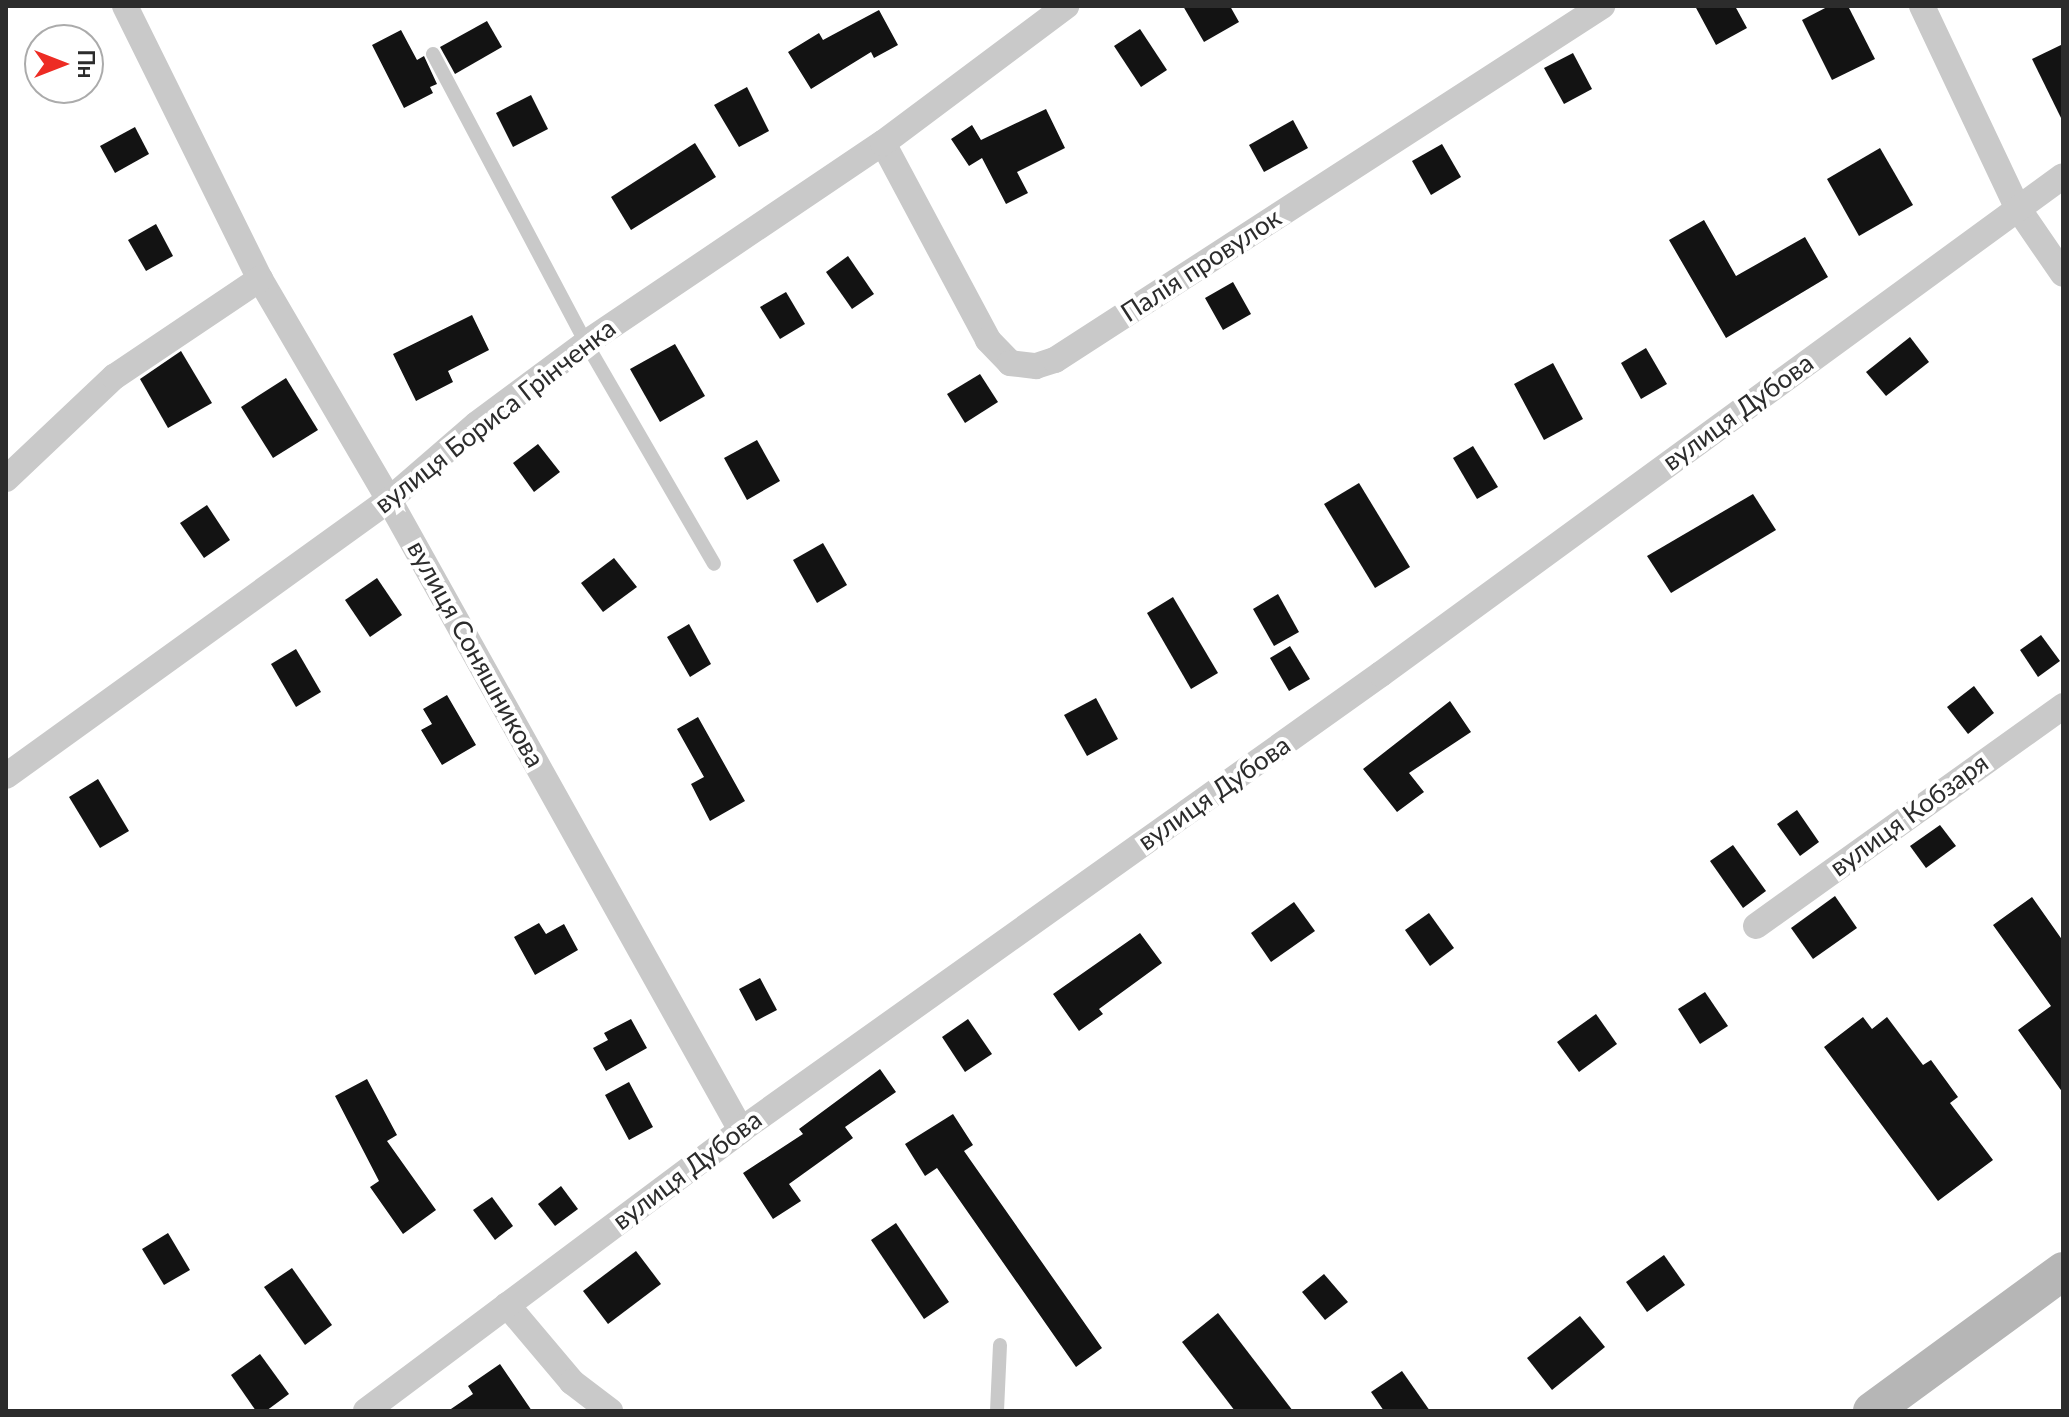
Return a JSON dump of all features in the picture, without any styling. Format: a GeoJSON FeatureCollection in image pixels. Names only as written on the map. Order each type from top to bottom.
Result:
{"type":"FeatureCollection","features":[{"type":"Feature","properties":{"kind":"street","name":"вулиця Соняшникова"},"geometry":{"type":"LineString","coordinates":[[125,6],[260,279],[389,500],[741,1130]]}},
{"type":"Feature","properties":{"kind":"street","name":"вулиця Бориса Грінченка"},"geometry":{"type":"LineString","coordinates":[[6,776],[389,500],[477,424],[586,343],[883,143],[1066,6]]}},
{"type":"Feature","properties":{"kind":"street","name":"Палія провулок"},"geometry":{"type":"LineString","coordinates":[[883,143],[988,340],[1010,363],[1036,366],[1055,360],[1602,6]]}},
{"type":"Feature","properties":{"kind":"street"},"geometry":{"type":"LineString","coordinates":[[1922,6],[2017,207],[2063,274]]}},
{"type":"Feature","properties":{"kind":"street","name":"вулиця Дубова"},"geometry":{"type":"LineString","coordinates":[[366,1411],[741,1130],[1394,665],[2063,176]]}},
{"type":"Feature","properties":{"kind":"street"},"geometry":{"type":"LineString","coordinates":[[6,479],[114,377],[260,279]]}},
{"type":"Feature","properties":{"kind":"street","name":"вулиця Кобзаря"},"geometry":{"type":"LineString","coordinates":[[1756,926],[2063,706]]}},
{"type":"Feature","properties":{"kind":"street"},"geometry":{"type":"LineString","coordinates":[[1872,1411],[2063,1271]]}},
{"type":"Feature","properties":{"kind":"street"},"geometry":{"type":"LineString","coordinates":[[507,1305],[572,1382],[610,1411]]}},
{"type":"Feature","properties":{"kind":"lane"},"geometry":{"type":"LineString","coordinates":[[433,54],[586,343],[714,564]]}},
{"type":"Feature","properties":{"kind":"lane"},"geometry":{"type":"LineString","coordinates":[[997,1411],[1000,1345]]}},
{"type":"Feature","properties":{"kind":"building"},"geometry":{"type":"Polygon","coordinates":[[[1183,6],[1230,6],[1239,22],[1204,42],[1183,6]]]}},
{"type":"Feature","properties":{"kind":"building"},"geometry":{"type":"Polygon","coordinates":[[[1695,6],[1735,6],[1747,28],[1716,45],[1695,6]]]}},
{"type":"Feature","properties":{"kind":"building"},"geometry":{"type":"Polygon","coordinates":[[[1829,6],[1848,6],[1875,59],[1832,80],[1802,20],[1829,6]]]}},
{"type":"Feature","properties":{"kind":"building"},"geometry":{"type":"Polygon","coordinates":[[[879,10],[898,45],[874,58],[871,52],[811,89],[788,52],[819,33],[823,40],[879,10]]]}},
{"type":"Feature","properties":{"kind":"building"},"geometry":{"type":"Polygon","coordinates":[[[487,21],[502,47],[455,74],[440,47],[487,21]]]}},
{"type":"Feature","properties":{"kind":"building"},"geometry":{"type":"Polygon","coordinates":[[[1140,29],[1167,70],[1141,87],[1114,46],[1140,29]]]}},
{"type":"Feature","properties":{"kind":"building"},"geometry":{"type":"Polygon","coordinates":[[[401,30],[417,60],[424,56],[437,84],[430,87],[433,93],[404,108],[372,45],[401,30]]]}},
{"type":"Feature","properties":{"kind":"building"},"geometry":{"type":"Polygon","coordinates":[[[2063,44],[2063,122],[2032,59],[2063,44]]]}},
{"type":"Feature","properties":{"kind":"building"},"geometry":{"type":"Polygon","coordinates":[[[1573,53],[1592,89],[1564,104],[1544,68],[1573,53]]]}},
{"type":"Feature","properties":{"kind":"building"},"geometry":{"type":"Polygon","coordinates":[[[747,87],[769,131],[739,147],[714,105],[747,87]]]}},
{"type":"Feature","properties":{"kind":"building"},"geometry":{"type":"Polygon","coordinates":[[[531,95],[548,129],[513,147],[496,113],[531,95]]]}},
{"type":"Feature","properties":{"kind":"building"},"geometry":{"type":"Polygon","coordinates":[[[1046,109],[1065,148],[1017,172],[1028,193],[1006,204],[982,158],[969,166],[951,139],[972,125],[981,140],[1046,109]]]}},
{"type":"Feature","properties":{"kind":"building"},"geometry":{"type":"Polygon","coordinates":[[[1293,120],[1308,148],[1264,172],[1249,145],[1293,120]]]}},
{"type":"Feature","properties":{"kind":"building"},"geometry":{"type":"Polygon","coordinates":[[[135,127],[149,154],[115,173],[100,146],[135,127]]]}},
{"type":"Feature","properties":{"kind":"building"},"geometry":{"type":"Polygon","coordinates":[[[695,143],[716,177],[631,230],[611,197],[695,143]]]}},
{"type":"Feature","properties":{"kind":"building"},"geometry":{"type":"Polygon","coordinates":[[[1442,144],[1461,177],[1431,195],[1412,161],[1442,144]]]}},
{"type":"Feature","properties":{"kind":"building"},"geometry":{"type":"Polygon","coordinates":[[[1880,148],[1913,205],[1859,236],[1827,179],[1880,148]]]}},
{"type":"Feature","properties":{"kind":"building"},"geometry":{"type":"Polygon","coordinates":[[[1704,220],[1736,276],[1805,237],[1828,277],[1726,338],[1669,240],[1704,220]]]}},
{"type":"Feature","properties":{"kind":"building"},"geometry":{"type":"Polygon","coordinates":[[[156,224],[173,256],[146,271],[128,240],[156,224]]]}},
{"type":"Feature","properties":{"kind":"building"},"geometry":{"type":"Polygon","coordinates":[[[848,256],[874,294],[852,309],[826,272],[848,256]]]}},
{"type":"Feature","properties":{"kind":"building"},"geometry":{"type":"Polygon","coordinates":[[[1233,282],[1251,314],[1223,330],[1205,298],[1233,282]]]}},
{"type":"Feature","properties":{"kind":"building"},"geometry":{"type":"Polygon","coordinates":[[[786,292],[805,324],[780,339],[760,307],[786,292]]]}},
{"type":"Feature","properties":{"kind":"building"},"geometry":{"type":"Polygon","coordinates":[[[472,315],[489,350],[448,371],[453,382],[416,401],[393,354],[472,315]]]}},
{"type":"Feature","properties":{"kind":"building"},"geometry":{"type":"Polygon","coordinates":[[[1910,337],[1929,362],[1886,396],[1866,372],[1910,337]]]}},
{"type":"Feature","properties":{"kind":"building"},"geometry":{"type":"Polygon","coordinates":[[[675,344],[705,396],[660,422],[630,369],[675,344]]]}},
{"type":"Feature","properties":{"kind":"building"},"geometry":{"type":"Polygon","coordinates":[[[1646,348],[1667,384],[1641,399],[1621,363],[1646,348]]]}},
{"type":"Feature","properties":{"kind":"building"},"geometry":{"type":"Polygon","coordinates":[[[181,351],[212,403],[168,428],[140,379],[181,351]]]}},
{"type":"Feature","properties":{"kind":"building"},"geometry":{"type":"Polygon","coordinates":[[[1553,363],[1583,419],[1544,440],[1514,384],[1553,363]]]}},
{"type":"Feature","properties":{"kind":"building"},"geometry":{"type":"Polygon","coordinates":[[[980,374],[998,402],[965,423],[947,394],[980,374]]]}},
{"type":"Feature","properties":{"kind":"building"},"geometry":{"type":"Polygon","coordinates":[[[286,378],[318,430],[273,458],[241,407],[286,378]]]}},
{"type":"Feature","properties":{"kind":"building"},"geometry":{"type":"Polygon","coordinates":[[[757,440],[780,481],[747,500],[724,458],[757,440]]]}},
{"type":"Feature","properties":{"kind":"building"},"geometry":{"type":"Polygon","coordinates":[[[538,444],[560,472],[534,492],[513,463],[538,444]]]}},
{"type":"Feature","properties":{"kind":"building"},"geometry":{"type":"Polygon","coordinates":[[[1473,446],[1498,487],[1477,499],[1453,458],[1473,446]]]}},
{"type":"Feature","properties":{"kind":"building"},"geometry":{"type":"Polygon","coordinates":[[[1359,483],[1410,567],[1375,588],[1324,504],[1359,483]]]}},
{"type":"Feature","properties":{"kind":"building"},"geometry":{"type":"Polygon","coordinates":[[[1753,494],[1776,530],[1671,593],[1647,556],[1753,494]]]}},
{"type":"Feature","properties":{"kind":"building"},"geometry":{"type":"Polygon","coordinates":[[[207,505],[230,540],[204,558],[180,523],[207,505]]]}},
{"type":"Feature","properties":{"kind":"building"},"geometry":{"type":"Polygon","coordinates":[[[823,543],[847,585],[817,603],[793,560],[823,543]]]}},
{"type":"Feature","properties":{"kind":"building"},"geometry":{"type":"Polygon","coordinates":[[[614,558],[637,587],[603,612],[581,583],[614,558]]]}},
{"type":"Feature","properties":{"kind":"building"},"geometry":{"type":"Polygon","coordinates":[[[377,578],[402,615],[370,637],[345,600],[377,578]]]}},
{"type":"Feature","properties":{"kind":"building"},"geometry":{"type":"Polygon","coordinates":[[[1278,594],[1299,632],[1274,646],[1253,609],[1278,594]]]}},
{"type":"Feature","properties":{"kind":"building"},"geometry":{"type":"Polygon","coordinates":[[[1173,597],[1218,673],[1191,689],[1147,613],[1173,597]]]}},
{"type":"Feature","properties":{"kind":"building"},"geometry":{"type":"Polygon","coordinates":[[[689,624],[711,664],[690,677],[667,637],[689,624]]]}},
{"type":"Feature","properties":{"kind":"building"},"geometry":{"type":"Polygon","coordinates":[[[2041,635],[2060,661],[2038,677],[2020,650],[2041,635]]]}},
{"type":"Feature","properties":{"kind":"building"},"geometry":{"type":"Polygon","coordinates":[[[1290,646],[1310,679],[1289,691],[1270,658],[1290,646]]]}},
{"type":"Feature","properties":{"kind":"building"},"geometry":{"type":"Polygon","coordinates":[[[296,649],[321,692],[296,707],[271,664],[296,649]]]}},
{"type":"Feature","properties":{"kind":"building"},"geometry":{"type":"Polygon","coordinates":[[[1974,686],[1994,713],[1968,734],[1947,707],[1974,686]]]}},
{"type":"Feature","properties":{"kind":"building"},"geometry":{"type":"Polygon","coordinates":[[[447,695],[476,745],[442,765],[421,730],[432,724],[423,709],[447,695]]]}},
{"type":"Feature","properties":{"kind":"building"},"geometry":{"type":"Polygon","coordinates":[[[1096,698],[1118,739],[1087,756],[1064,715],[1096,698]]]}},
{"type":"Feature","properties":{"kind":"building"},"geometry":{"type":"Polygon","coordinates":[[[1450,701],[1471,732],[1409,773],[1424,792],[1397,812],[1363,769],[1450,701]]]}},
{"type":"Feature","properties":{"kind":"building"},"geometry":{"type":"Polygon","coordinates":[[[698,717],[745,801],[710,821],[691,784],[704,777],[677,729],[698,717]]]}},
{"type":"Feature","properties":{"kind":"building"},"geometry":{"type":"Polygon","coordinates":[[[98,779],[129,831],[100,848],[69,797],[98,779]]]}},
{"type":"Feature","properties":{"kind":"building"},"geometry":{"type":"Polygon","coordinates":[[[1797,810],[1819,842],[1800,856],[1777,824],[1797,810]]]}},
{"type":"Feature","properties":{"kind":"building"},"geometry":{"type":"Polygon","coordinates":[[[1940,825],[1956,846],[1926,868],[1910,846],[1940,825]]]}},
{"type":"Feature","properties":{"kind":"building"},"geometry":{"type":"Polygon","coordinates":[[[1733,845],[1766,891],[1743,908],[1710,861],[1733,845]]]}},
{"type":"Feature","properties":{"kind":"building"},"geometry":{"type":"Polygon","coordinates":[[[1835,896],[1857,928],[1813,959],[1791,928],[1835,896]]]}},
{"type":"Feature","properties":{"kind":"building"},"geometry":{"type":"Polygon","coordinates":[[[2032,897],[2063,941],[2063,1093],[2018,1030],[2051,1006],[1993,925],[2032,897]]]}},
{"type":"Feature","properties":{"kind":"building"},"geometry":{"type":"Polygon","coordinates":[[[1294,902],[1315,931],[1271,962],[1251,933],[1294,902]]]}},
{"type":"Feature","properties":{"kind":"building"},"geometry":{"type":"Polygon","coordinates":[[[1429,913],[1454,948],[1430,966],[1405,930],[1429,913]]]}},
{"type":"Feature","properties":{"kind":"building"},"geometry":{"type":"Polygon","coordinates":[[[539,923],[546,934],[564,924],[578,950],[535,975],[514,937],[539,923]]]}},
{"type":"Feature","properties":{"kind":"building"},"geometry":{"type":"Polygon","coordinates":[[[1140,933],[1162,963],[1099,1009],[1103,1014],[1079,1031],[1053,994],[1140,933]]]}},
{"type":"Feature","properties":{"kind":"building"},"geometry":{"type":"Polygon","coordinates":[[[760,978],[777,1010],[756,1021],[739,989],[760,978]]]}},
{"type":"Feature","properties":{"kind":"building"},"geometry":{"type":"Polygon","coordinates":[[[1705,992],[1728,1026],[1700,1044],[1678,1009],[1705,992]]]}},
{"type":"Feature","properties":{"kind":"building"},"geometry":{"type":"Polygon","coordinates":[[[1596,1014],[1617,1044],[1579,1072],[1557,1042],[1596,1014]]]}},
{"type":"Feature","properties":{"kind":"building"},"geometry":{"type":"Polygon","coordinates":[[[1863,1017],[1872,1029],[1887,1017],[1923,1065],[1931,1060],[1958,1097],[1950,1103],[1993,1160],[1938,1201],[1824,1047],[1863,1017]]]}},
{"type":"Feature","properties":{"kind":"building"},"geometry":{"type":"Polygon","coordinates":[[[631,1019],[647,1048],[606,1071],[593,1048],[608,1040],[604,1033],[631,1019]]]}},
{"type":"Feature","properties":{"kind":"building"},"geometry":{"type":"Polygon","coordinates":[[[968,1019],[992,1054],[965,1072],[942,1037],[968,1019]]]}},
{"type":"Feature","properties":{"kind":"building"},"geometry":{"type":"Polygon","coordinates":[[[880,1069],[896,1092],[845,1127],[853,1138],[789,1184],[801,1201],[773,1219],[743,1173],[803,1134],[799,1129],[880,1069]]]}},
{"type":"Feature","properties":{"kind":"building"},"geometry":{"type":"Polygon","coordinates":[[[367,1079],[397,1135],[387,1141],[436,1210],[403,1234],[370,1187],[379,1181],[335,1096],[367,1079]]]}},
{"type":"Feature","properties":{"kind":"building"},"geometry":{"type":"Polygon","coordinates":[[[629,1082],[653,1127],[629,1140],[605,1095],[629,1082]]]}},
{"type":"Feature","properties":{"kind":"building"},"geometry":{"type":"Polygon","coordinates":[[[953,1114],[973,1145],[964,1151],[1102,1348],[1076,1367],[937,1168],[925,1176],[905,1144],[953,1114]]]}},
{"type":"Feature","properties":{"kind":"building"},"geometry":{"type":"Polygon","coordinates":[[[561,1186],[578,1209],[555,1226],[538,1204],[561,1186]]]}},
{"type":"Feature","properties":{"kind":"building"},"geometry":{"type":"Polygon","coordinates":[[[492,1197],[513,1226],[495,1240],[473,1210],[492,1197]]]}},
{"type":"Feature","properties":{"kind":"building"},"geometry":{"type":"Polygon","coordinates":[[[896,1223],[949,1302],[924,1319],[871,1240],[896,1223]]]}},
{"type":"Feature","properties":{"kind":"building"},"geometry":{"type":"Polygon","coordinates":[[[168,1233],[190,1270],[164,1285],[142,1249],[168,1233]]]}},
{"type":"Feature","properties":{"kind":"building"},"geometry":{"type":"Polygon","coordinates":[[[636,1251],[661,1284],[608,1324],[583,1291],[636,1251]]]}},
{"type":"Feature","properties":{"kind":"building"},"geometry":{"type":"Polygon","coordinates":[[[1664,1255],[1685,1285],[1647,1312],[1626,1282],[1664,1255]]]}},
{"type":"Feature","properties":{"kind":"building"},"geometry":{"type":"Polygon","coordinates":[[[292,1268],[332,1325],[305,1345],[264,1287],[292,1268]]]}},
{"type":"Feature","properties":{"kind":"building"},"geometry":{"type":"Polygon","coordinates":[[[1324,1274],[1348,1302],[1325,1320],[1302,1292],[1324,1274]]]}},
{"type":"Feature","properties":{"kind":"building"},"geometry":{"type":"Polygon","coordinates":[[[1218,1313],[1293,1411],[1235,1411],[1182,1342],[1218,1313]]]}},
{"type":"Feature","properties":{"kind":"building"},"geometry":{"type":"Polygon","coordinates":[[[1580,1316],[1605,1347],[1552,1390],[1527,1358],[1580,1316]]]}},
{"type":"Feature","properties":{"kind":"building"},"geometry":{"type":"Polygon","coordinates":[[[260,1354],[289,1394],[266,1411],[256,1411],[231,1375],[260,1354]]]}},
{"type":"Feature","properties":{"kind":"building"},"geometry":{"type":"Polygon","coordinates":[[[500,1364],[532,1411],[448,1411],[473,1394],[468,1386],[500,1364]]]}},
{"type":"Feature","properties":{"kind":"building"},"geometry":{"type":"Polygon","coordinates":[[[1402,1371],[1430,1411],[1384,1411],[1371,1392],[1402,1371]]]}}]}
